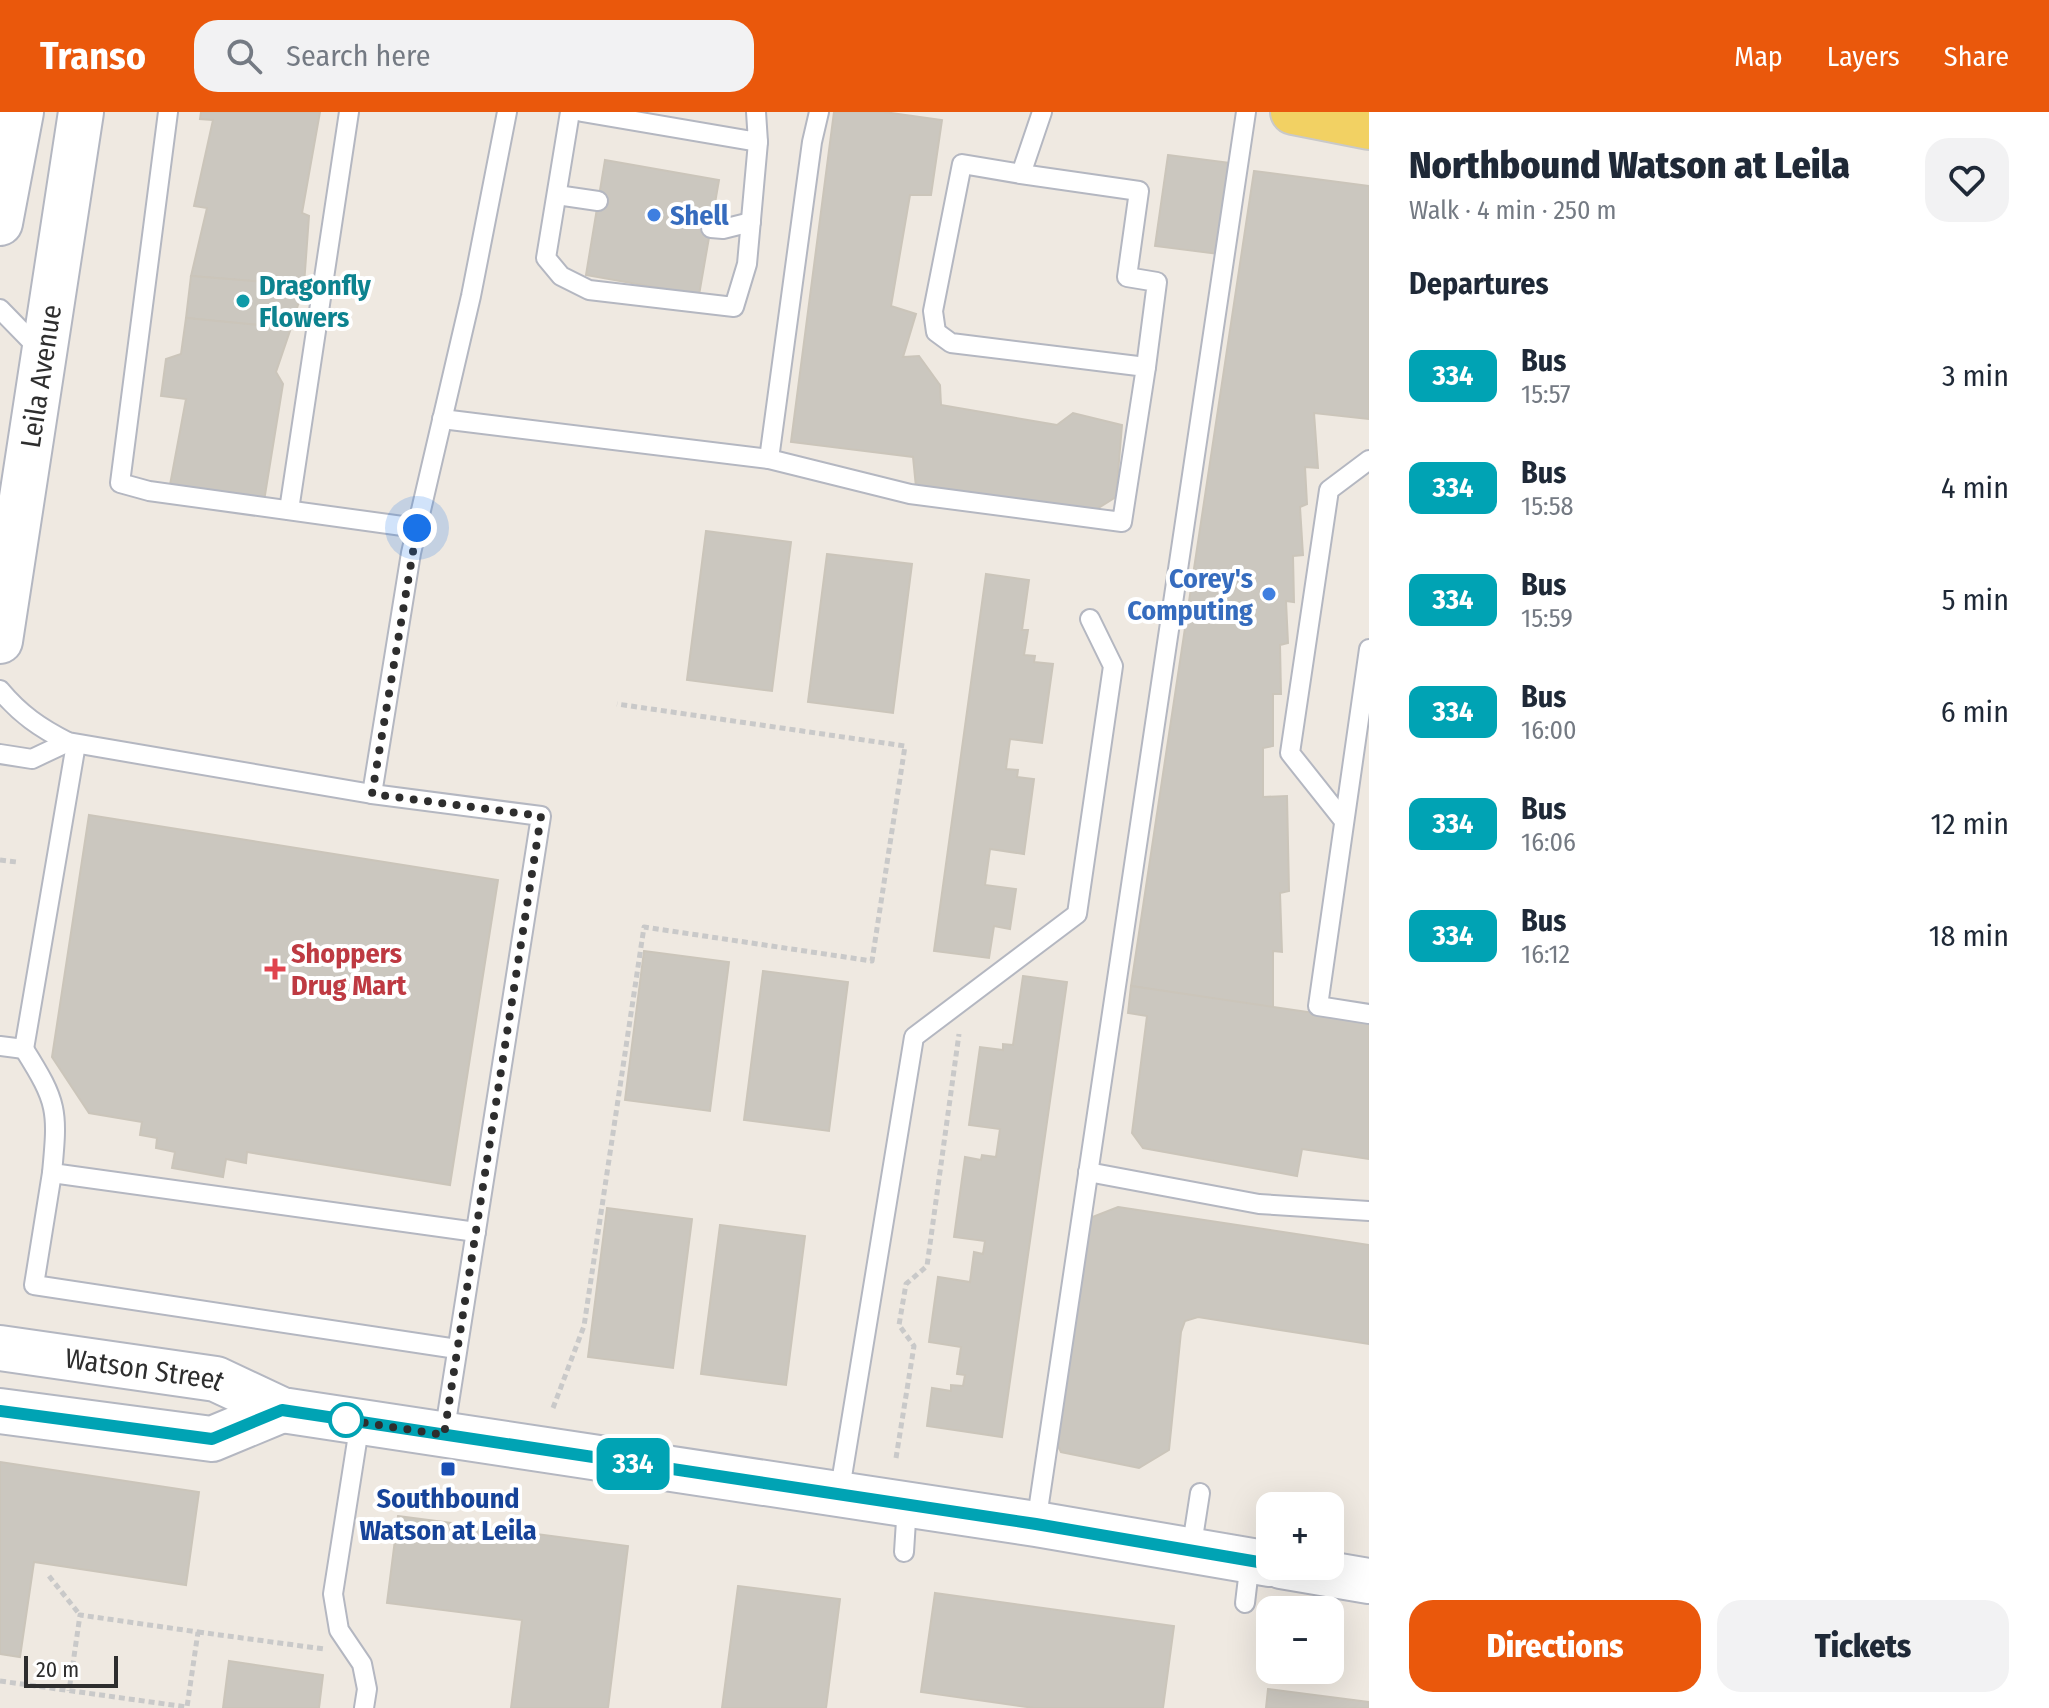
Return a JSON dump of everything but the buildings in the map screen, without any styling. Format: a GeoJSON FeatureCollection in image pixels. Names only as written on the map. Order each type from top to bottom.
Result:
{"type":"FeatureCollection","features":[{"type":"Feature","properties":{"kind":"main road"},"geometry":{"type":"LineString","coordinates":[[1293,112],[1369,127]]}},
{"type":"Feature","properties":{"kind":"street"},"geometry":{"type":"LineString","coordinates":[[0,223],[21,112]]}},
{"type":"Feature","properties":{"kind":"street","name":"Leila Avenue"},"geometry":{"type":"LineString","coordinates":[[0,641],[81,112]]}},
{"type":"Feature","properties":{"kind":"street","name":"Watson Street"},"geometry":{"type":"LineString","coordinates":[[0,1348],[216,1379],[282,1410],[1036,1524],[1191,1551],[1256,1571]]}},
{"type":"Feature","properties":{"kind":"street","name":"Watson Street"},"geometry":{"type":"LineString","coordinates":[[0,1411],[212,1439],[282,1410]]}},
{"type":"Feature","properties":{"kind":"street","name":"Watson Street"},"geometry":{"type":"LineString","coordinates":[[1344,1579],[1369,1581]]}},
{"type":"Feature","properties":{"kind":"lane"},"geometry":{"type":"LineString","coordinates":[[168,112],[120,483],[149,491],[417,528]]}},
{"type":"Feature","properties":{"kind":"lane"},"geometry":{"type":"LineString","coordinates":[[289,510],[349,112]]}},
{"type":"Feature","properties":{"kind":"lane"},"geometry":{"type":"LineString","coordinates":[[372,794],[417,528],[471,296],[507,112]]}},
{"type":"Feature","properties":{"kind":"lane"},"geometry":{"type":"LineString","coordinates":[[570,112],[546,258],[561,276],[589,290],[734,307],[747,264],[758,142],[756,112]]}},
{"type":"Feature","properties":{"kind":"lane"},"geometry":{"type":"LineString","coordinates":[[582,112],[758,142]]}},
{"type":"Feature","properties":{"kind":"lane"},"geometry":{"type":"LineString","coordinates":[[769,459],[812,142],[819,112]]}},
{"type":"Feature","properties":{"kind":"lane"},"geometry":{"type":"LineString","coordinates":[[1021,174],[1042,112]]}},
{"type":"Feature","properties":{"kind":"lane"},"geometry":{"type":"LineString","coordinates":[[1036,1524],[1246,112]]}},
{"type":"Feature","properties":{"kind":"lane"},"geometry":{"type":"LineString","coordinates":[[442,419],[769,459],[910,494],[1122,522],[1146,367],[1157,282],[1127,277],[1139,191],[962,164],[933,311],[936,332],[951,343],[1146,367]]}},
{"type":"Feature","properties":{"kind":"lane"},"geometry":{"type":"LineString","coordinates":[[557,195],[598,201]]}},
{"type":"Feature","properties":{"kind":"lane"},"geometry":{"type":"LineString","coordinates":[[711,228],[723,229],[751,222]]}},
{"type":"Feature","properties":{"kind":"lane"},"geometry":{"type":"LineString","coordinates":[[0,309],[44,354]]}},
{"type":"Feature","properties":{"kind":"lane"},"geometry":{"type":"LineString","coordinates":[[1344,821],[1290,753],[1329,490],[1369,460]]}},
{"type":"Feature","properties":{"kind":"lane"},"geometry":{"type":"LineString","coordinates":[[839,1495],[914,1037],[1077,914],[1113,666],[1090,619]]}},
{"type":"Feature","properties":{"kind":"lane"},"geometry":{"type":"LineString","coordinates":[[1369,649],[1318,1006],[1369,1014]]}},
{"type":"Feature","properties":{"kind":"lane"},"geometry":{"type":"LineString","coordinates":[[0,690],[17,710],[38,727],[72,743],[372,794],[541,816],[444,1435]]}},
{"type":"Feature","properties":{"kind":"lane"},"geometry":{"type":"LineString","coordinates":[[0,754],[32,759],[72,743]]}},
{"type":"Feature","properties":{"kind":"lane"},"geometry":{"type":"LineString","coordinates":[[72,743],[24,1049],[49,1088],[57,1119],[52,1173],[34,1285],[457,1349]]}},
{"type":"Feature","properties":{"kind":"lane"},"geometry":{"type":"LineString","coordinates":[[0,1046],[24,1049]]}},
{"type":"Feature","properties":{"kind":"lane"},"geometry":{"type":"LineString","coordinates":[[1088,1172],[1259,1204],[1369,1211]]}},
{"type":"Feature","properties":{"kind":"lane"},"geometry":{"type":"LineString","coordinates":[[52,1173],[476,1232]]}},
{"type":"Feature","properties":{"kind":"lane"},"geometry":{"type":"LineString","coordinates":[[360,1422],[333,1594],[339,1630],[362,1664],[367,1689],[364,1708]]}},
{"type":"Feature","properties":{"kind":"lane"},"geometry":{"type":"LineString","coordinates":[[1191,1551],[1200,1493]]}},
{"type":"Feature","properties":{"kind":"lane"},"geometry":{"type":"LineString","coordinates":[[904,1552],[907,1505]]}},
{"type":"Feature","properties":{"kind":"path"},"geometry":{"type":"LineString","coordinates":[[553,1408],[584,1326],[644,927],[872,961],[905,746],[617,704]]}},
{"type":"Feature","properties":{"kind":"path"},"geometry":{"type":"LineString","coordinates":[[0,860],[17,862]]}},
{"type":"Feature","properties":{"kind":"path"},"geometry":{"type":"LineString","coordinates":[[896,1458],[914,1346],[899,1325],[901,1311],[906,1284],[927,1266],[961,1020]]}},
{"type":"Feature","properties":{"kind":"path"},"geometry":{"type":"LineString","coordinates":[[49,1576],[80,1615],[355,1654]]}},
{"type":"Feature","properties":{"kind":"path"},"geometry":{"type":"LineString","coordinates":[[69,1691],[80,1615]]}},
{"type":"Feature","properties":{"kind":"path"},"geometry":{"type":"LineString","coordinates":[[0,1681],[188,1708],[198,1632]]}},
{"type":"Feature","properties":{"kind":"bus line","name":"334"},"geometry":{"type":"LineString","coordinates":[[0,1411],[212,1439],[282,1410],[1036,1524],[1256,1562]]}},
{"type":"Feature","properties":{"kind":"place","name":"Shell"},"geometry":{"type":"Point","coordinates":[654,215]}},
{"type":"Feature","properties":{"kind":"place","name":"Dragonfly Flowers"},"geometry":{"type":"Point","coordinates":[243,301]}},
{"type":"Feature","properties":{"kind":"place","name":"Corey's Computing"},"geometry":{"type":"Point","coordinates":[1269,594]}},
{"type":"Feature","properties":{"kind":"place","name":"Shoppers Drug Mart"},"geometry":{"type":"Point","coordinates":[275,969]}},
{"type":"Feature","properties":{"kind":"place","name":"Southbound Watson at Leila"},"geometry":{"type":"Point","coordinates":[448,1469]}},
{"type":"Feature","properties":{"kind":"route"},"geometry":{"type":"LineString","coordinates":[[346,1420],[334,1418],[444,1435],[541,816],[372,794],[417,528]]}}]}
